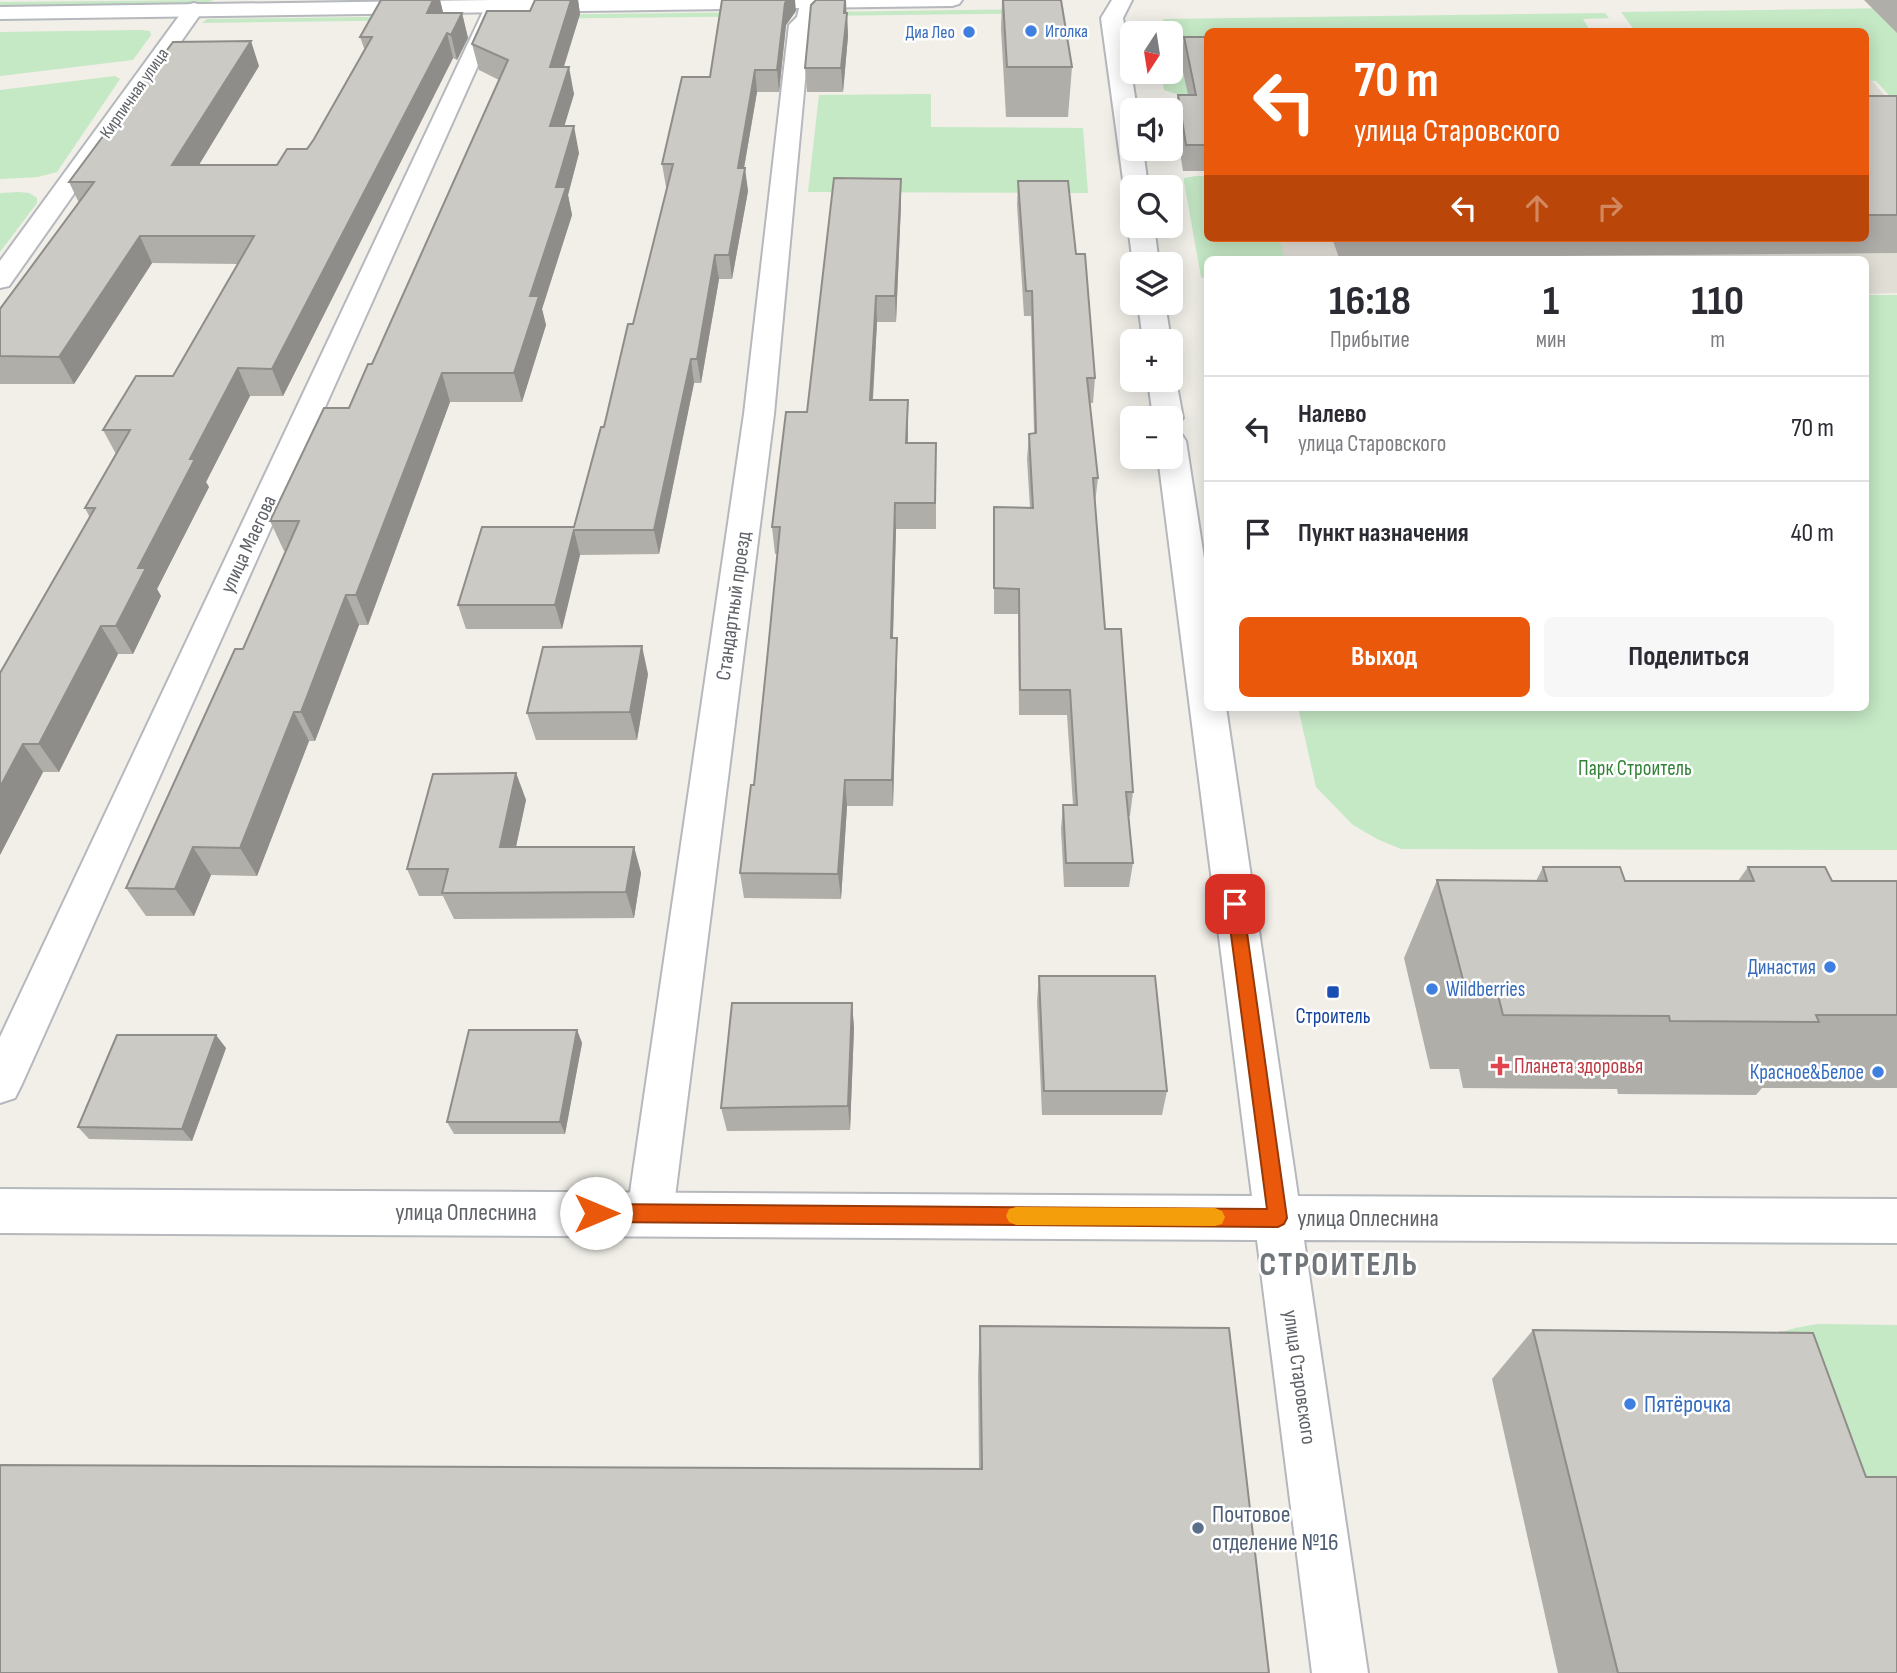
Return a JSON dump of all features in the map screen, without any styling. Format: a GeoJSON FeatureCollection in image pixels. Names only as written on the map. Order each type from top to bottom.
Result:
{"type":"FeatureCollection","features":[{"type":"Feature","properties":{"kind":"street"},"geometry":{"type":"LineString","coordinates":[[0,13],[952,0]]}},
{"type":"Feature","properties":{"kind":"street"},"geometry":{"type":"LineString","coordinates":[[1122,0],[1112,18],[1134,175]]}},
{"type":"Feature","properties":{"kind":"street","name":"Стандартный проезд"},"geometry":{"type":"LineString","coordinates":[[650,1213],[759,414],[800,25],[807,19],[810,2]]}},
{"type":"Feature","properties":{"kind":"street","name":"улица Маегова"},"geometry":{"type":"LineString","coordinates":[[0,1084],[495,5]]}},
{"type":"Feature","properties":{"kind":"street","name":"Кирпичная улица"},"geometry":{"type":"LineString","coordinates":[[0,280],[194,9]]}},
{"type":"Feature","properties":{"kind":"street","name":"улица Старовского"},"geometry":{"type":"LineString","coordinates":[[1175,469],[1204,678]]}},
{"type":"Feature","properties":{"kind":"street","name":"улица Старовского"},"geometry":{"type":"LineString","coordinates":[[1209,711],[1340,1673]]}},
{"type":"Feature","properties":{"kind":"street","name":"улица Оплеснина"},"geometry":{"type":"LineString","coordinates":[[0,1211],[1897,1221]]}},
{"type":"Feature","properties":{"kind":"shaded area"},"geometry":{"type":"Polygon","coordinates":[[[1869,77],[1897,109],[1897,293],[1869,294],[1869,256],[1238,256],[1236,242],[1869,242],[1869,77]]]}},
{"type":"Feature","properties":{"kind":"green space"},"geometry":{"type":"Polygon","coordinates":[[[214,0],[203,4],[0,7],[0,2],[214,0]]]}},
{"type":"Feature","properties":{"kind":"green space"},"geometry":{"type":"Polygon","coordinates":[[[1897,8],[1897,104],[1876,81],[1869,78],[1869,28],[1633,28],[1621,12],[1897,8]]]}},
{"type":"Feature","properties":{"kind":"green space"},"geometry":{"type":"Polygon","coordinates":[[[1044,9],[1052,13],[816,16],[821,12],[1044,9]]]}},
{"type":"Feature","properties":{"kind":"green space"},"geometry":{"type":"Polygon","coordinates":[[[774,12],[781,16],[510,19],[517,15],[774,12]]]}},
{"type":"Feature","properties":{"kind":"green space"},"geometry":{"type":"Polygon","coordinates":[[[1605,13],[1609,18],[1583,19],[1589,28],[1204,28],[1204,94],[1176,94],[1164,90],[1163,84],[1183,84],[1183,21],[1162,21],[1605,13]]]}},
{"type":"Feature","properties":{"kind":"green space"},"geometry":{"type":"Polygon","coordinates":[[[433,16],[434,20],[202,23],[207,19],[433,16]]]}},
{"type":"Feature","properties":{"kind":"green space"},"geometry":{"type":"Polygon","coordinates":[[[150,31],[151,35],[133,60],[0,76],[0,32],[150,31]]]}},
{"type":"Feature","properties":{"kind":"green space"},"geometry":{"type":"Polygon","coordinates":[[[115,76],[120,79],[57,172],[38,177],[0,179],[0,90],[115,76]]]}},
{"type":"Feature","properties":{"kind":"green space"},"geometry":{"type":"Polygon","coordinates":[[[931,94],[931,127],[1083,128],[1088,193],[808,192],[819,95],[931,94]]]}},
{"type":"Feature","properties":{"kind":"green space"},"geometry":{"type":"Polygon","coordinates":[[[1204,176],[1204,242],[1280,242],[1284,256],[1204,256],[1204,278],[1201,277],[1184,178],[1204,176]]]}},
{"type":"Feature","properties":{"kind":"green space"},"geometry":{"type":"Polygon","coordinates":[[[0,193],[29,193],[37,198],[37,203],[0,252],[0,193]]]}},
{"type":"Feature","properties":{"kind":"green space","name":"Парк Строитель"},"geometry":{"type":"Polygon","coordinates":[[[1869,295],[1897,295],[1897,850],[1401,849],[1353,825],[1316,787],[1299,711],[1869,711],[1869,295]]]}},
{"type":"Feature","properties":{"kind":"green space"},"geometry":{"type":"Polygon","coordinates":[[[1819,1324],[1897,1325],[1897,1519],[1752,1367],[1766,1346],[1778,1335],[1794,1328],[1819,1324]]]}},
{"type":"Feature","properties":{"kind":"building"},"geometry":{"type":"Polygon","coordinates":[[[381,0],[433,0],[427,13],[462,13],[451,35],[447,33],[272,369],[238,368],[190,459],[195,459],[138,568],[146,568],[116,626],[101,626],[39,744],[23,744],[0,787],[0,673],[95,508],[85,508],[130,430],[103,430],[136,376],[173,376],[254,236],[140,236],[59,357],[0,356],[0,309],[94,182],[69,182],[173,42],[251,41],[172,165],[277,165],[287,149],[307,149],[314,139],[372,37],[360,37],[381,0]]]}},
{"type":"Feature","properties":{"kind":"building"},"geometry":{"type":"Polygon","coordinates":[[[535,0],[571,0],[550,67],[569,67],[550,126],[574,126],[556,187],[566,187],[530,296],[539,296],[514,373],[442,373],[356,595],[346,595],[301,712],[294,712],[240,848],[193,847],[175,889],[126,888],[235,649],[243,649],[299,521],[270,521],[324,408],[349,408],[368,364],[372,364],[508,60],[472,44],[487,11],[530,11],[535,0]]]}},
{"type":"Feature","properties":{"kind":"building"},"geometry":{"type":"Polygon","coordinates":[[[722,0],[787,0],[777,70],[755,70],[738,168],[745,168],[729,255],[715,255],[697,359],[691,359],[654,530],[574,530],[555,605],[458,605],[482,527],[574,527],[601,427],[604,427],[628,324],[633,324],[673,164],[662,164],[682,77],[710,77],[722,0]]]}},
{"type":"Feature","properties":{"kind":"building"},"geometry":{"type":"Polygon","coordinates":[[[816,0],[845,0],[844,13],[847,13],[841,68],[805,68],[811,5],[816,0]]]}},
{"type":"Feature","properties":{"kind":"building"},"geometry":{"type":"Polygon","coordinates":[[[1003,0],[1061,0],[1072,67],[1007,67],[1003,0]]]}},
{"type":"Feature","properties":{"kind":"building"},"geometry":{"type":"Polygon","coordinates":[[[1184,37],[1204,37],[1204,145],[1186,145],[1183,98],[1178,98],[1178,95],[1196,95],[1184,37]]]}},
{"type":"Feature","properties":{"kind":"building"},"geometry":{"type":"Polygon","coordinates":[[[1869,96],[1897,96],[1897,215],[1869,215],[1869,96]]]}},
{"type":"Feature","properties":{"kind":"building"},"geometry":{"type":"Polygon","coordinates":[[[834,178],[901,179],[895,296],[876,296],[870,400],[908,400],[906,443],[936,443],[935,503],[895,503],[891,638],[897,638],[892,780],[845,780],[838,874],[740,873],[751,785],[754,785],[767,660],[780,527],[772,527],[786,412],[807,412],[834,178]]]}},
{"type":"Feature","properties":{"kind":"building"},"geometry":{"type":"Polygon","coordinates":[[[1018,181],[1068,181],[1076,254],[1085,254],[1095,378],[1087,378],[1098,478],[1093,478],[1105,629],[1121,629],[1133,792],[1126,792],[1133,863],[1066,863],[1063,805],[1077,805],[1070,690],[1020,690],[1019,589],[994,588],[994,507],[1033,508],[1029,434],[1036,433],[1032,291],[1026,291],[1018,181]]]}},
{"type":"Feature","properties":{"kind":"building"},"geometry":{"type":"Polygon","coordinates":[[[642,646],[630,712],[527,713],[543,647],[642,646]]]}},
{"type":"Feature","properties":{"kind":"building"},"geometry":{"type":"Polygon","coordinates":[[[516,773],[500,847],[634,847],[626,892],[442,893],[448,869],[407,869],[433,774],[516,773]]]}},
{"type":"Feature","properties":{"kind":"building"},"geometry":{"type":"Polygon","coordinates":[[[1543,867],[1620,867],[1625,881],[1754,881],[1748,867],[1825,867],[1832,881],[1897,881],[1897,1015],[1816,1015],[1819,1022],[1670,1021],[1669,1016],[1503,1015],[1498,995],[1467,995],[1437,880],[1547,881],[1543,867]]]}},
{"type":"Feature","properties":{"kind":"building"},"geometry":{"type":"Polygon","coordinates":[[[1039,976],[1155,976],[1167,1091],[1044,1091],[1039,976]]]}},
{"type":"Feature","properties":{"kind":"building"},"geometry":{"type":"Polygon","coordinates":[[[732,1003],[852,1003],[848,1106],[721,1108],[732,1003]]]}},
{"type":"Feature","properties":{"kind":"building"},"geometry":{"type":"Polygon","coordinates":[[[469,1030],[577,1030],[560,1122],[447,1122],[469,1030]]]}},
{"type":"Feature","properties":{"kind":"building"},"geometry":{"type":"Polygon","coordinates":[[[117,1035],[216,1035],[182,1129],[78,1127],[117,1035]]]}},
{"type":"Feature","properties":{"kind":"building"},"geometry":{"type":"Polygon","coordinates":[[[980,1326],[1229,1328],[1269,1673],[0,1673],[0,1465],[982,1469],[980,1326]]]}},
{"type":"Feature","properties":{"kind":"building"},"geometry":{"type":"Polygon","coordinates":[[[1533,1330],[1813,1333],[1866,1477],[1897,1477],[1897,1673],[1618,1673],[1533,1330]]]}},
{"type":"Feature","properties":{"kind":"slow traffic"},"geometry":{"type":"LineString","coordinates":[[1016,1216],[1215,1217]]}},
{"type":"Feature","properties":{"kind":"place","name":"Иголка"},"geometry":{"type":"Point","coordinates":[1031,31]}},
{"type":"Feature","properties":{"kind":"place","name":"Диа Лео"},"geometry":{"type":"Point","coordinates":[969,32]}},
{"type":"Feature","properties":{"kind":"place","name":"Династия"},"geometry":{"type":"Point","coordinates":[1830,967]}},
{"type":"Feature","properties":{"kind":"place","name":"Wildberries"},"geometry":{"type":"Point","coordinates":[1432,989]}},
{"type":"Feature","properties":{"kind":"place","name":"Строитель"},"geometry":{"type":"Point","coordinates":[1333,992]}},
{"type":"Feature","properties":{"kind":"place","name":"Планета здоровья"},"geometry":{"type":"Point","coordinates":[1500,1066]}},
{"type":"Feature","properties":{"kind":"place","name":"Красное&Белое"},"geometry":{"type":"Point","coordinates":[1878,1072]}},
{"type":"Feature","properties":{"kind":"place","name":"Пятёрочка"},"geometry":{"type":"Point","coordinates":[1630,1404]}},
{"type":"Feature","properties":{"kind":"place","name":"Почтовое отделение №16"},"geometry":{"type":"Point","coordinates":[1198,1528]}},
{"type":"Feature","properties":{"kind":"district","name":"СТРОИТЕЛЬ"},"geometry":{"type":"Point","coordinates":[1339,1263]}},
{"type":"Feature","properties":{"kind":"route"},"geometry":{"type":"LineString","coordinates":[[596,1213],[1278,1218],[1235,904]]}}]}
